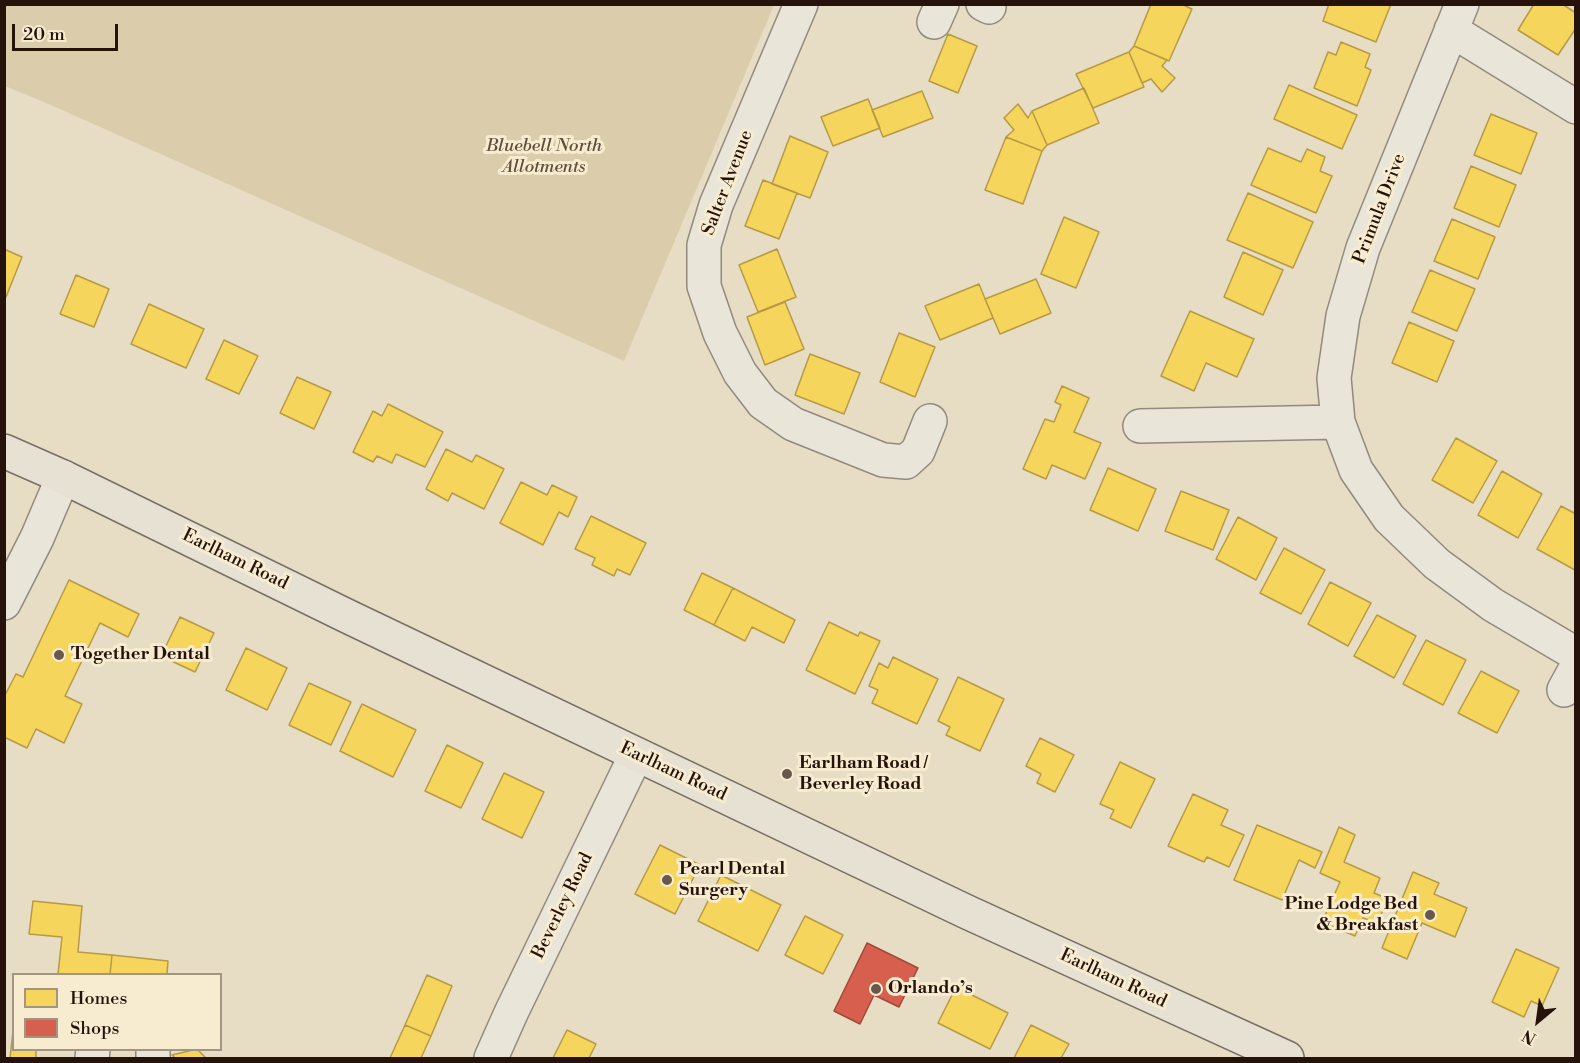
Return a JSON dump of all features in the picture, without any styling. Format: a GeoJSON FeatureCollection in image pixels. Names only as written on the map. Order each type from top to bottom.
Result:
{"type":"FeatureCollection","features":[{"type":"Feature","properties":{"kind":"main road","name":"Earlham Road"},"geometry":{"type":"LineString","coordinates":[[4,451],[63,477],[636,755],[967,912],[1287,1059]]}},
{"type":"Feature","properties":{"kind":"street","name":"Salter Avenue"},"geometry":{"type":"LineString","coordinates":[[801,4],[716,205],[704,245],[704,286],[720,333],[740,373],[763,403],[793,424],[883,460],[906,462],[918,451],[930,421]]}},
{"type":"Feature","properties":{"kind":"street"},"geometry":{"type":"LineString","coordinates":[[1457,17],[1575,107]]}},
{"type":"Feature","properties":{"kind":"street","name":"Primula Drive"},"geometry":{"type":"LineString","coordinates":[[1457,17],[1363,248],[1343,316],[1335,378],[1338,422],[1356,471],[1389,518],[1437,564],[1493,605],[1575,654]]}},
{"type":"Feature","properties":{"kind":"street"},"geometry":{"type":"LineString","coordinates":[[1140,426],[1338,422]]}},
{"type":"Feature","properties":{"kind":"street"},"geometry":{"type":"LineString","coordinates":[[4,603],[37,538],[63,477]]}},
{"type":"Feature","properties":{"kind":"street","name":"Beverley Road"},"geometry":{"type":"LineString","coordinates":[[491,1059],[510,1013],[636,755]]}},
{"type":"Feature","properties":{"kind":"green space","name":"Bluebell North Allotments"},"geometry":{"type":"Polygon","coordinates":[[[4,5],[774,5],[624,361],[5,86],[4,5]]]}},
{"type":"Feature","properties":{"kind":"building: Homes"},"geometry":{"type":"Polygon","coordinates":[[[1151,4],[1181,4],[1192,9],[1169,61],[1134,46],[1151,4]]]}},
{"type":"Feature","properties":{"kind":"building: Homes"},"geometry":{"type":"Polygon","coordinates":[[[1329,4],[1391,4],[1376,42],[1323,21],[1329,4]]]}},
{"type":"Feature","properties":{"kind":"building: Homes"},"geometry":{"type":"Polygon","coordinates":[[[1534,4],[1562,4],[1576,13],[1576,28],[1558,55],[1518,30],[1534,4]]]}},
{"type":"Feature","properties":{"kind":"building: Homes"},"geometry":{"type":"Polygon","coordinates":[[[948,34],[977,46],[958,93],[929,81],[948,34]]]}},
{"type":"Feature","properties":{"kind":"building: Homes"},"geometry":{"type":"Polygon","coordinates":[[[1341,42],[1370,54],[1365,67],[1371,70],[1357,106],[1314,88],[1328,52],[1336,55],[1341,42]]]}},
{"type":"Feature","properties":{"kind":"building: Homes"},"geometry":{"type":"Polygon","coordinates":[[[1134,46],[1167,60],[1162,66],[1175,78],[1162,92],[1151,79],[1142,83],[1129,52],[1134,46]]]}},
{"type":"Feature","properties":{"kind":"building: Homes"},"geometry":{"type":"Polygon","coordinates":[[[1129,52],[1144,87],[1093,108],[1076,74],[1129,52]]]}},
{"type":"Feature","properties":{"kind":"building: Homes"},"geometry":{"type":"Polygon","coordinates":[[[1289,85],[1357,115],[1342,149],[1274,119],[1289,85]]]}},
{"type":"Feature","properties":{"kind":"building: Homes"},"geometry":{"type":"Polygon","coordinates":[[[1084,88],[1099,123],[1047,145],[1032,111],[1084,88]]]}},
{"type":"Feature","properties":{"kind":"building: Homes"},"geometry":{"type":"Polygon","coordinates":[[[922,91],[933,118],[883,137],[872,110],[922,91]]]}},
{"type":"Feature","properties":{"kind":"building: Homes"},"geometry":{"type":"Polygon","coordinates":[[[868,99],[880,128],[833,146],[821,117],[868,99]]]}},
{"type":"Feature","properties":{"kind":"building: Homes"},"geometry":{"type":"Polygon","coordinates":[[[1018,104],[1028,118],[1032,111],[1047,145],[1042,151],[1006,137],[1014,130],[1004,118],[1018,104]]]}},
{"type":"Feature","properties":{"kind":"building: Homes"},"geometry":{"type":"Polygon","coordinates":[[[1491,114],[1537,133],[1521,174],[1474,155],[1491,114]]]}},
{"type":"Feature","properties":{"kind":"building: Homes"},"geometry":{"type":"Polygon","coordinates":[[[790,136],[828,152],[810,198],[772,184],[790,136]]]}},
{"type":"Feature","properties":{"kind":"building: Homes"},"geometry":{"type":"Polygon","coordinates":[[[1006,137],[1042,151],[1023,204],[985,190],[1006,137]]]}},
{"type":"Feature","properties":{"kind":"building: Homes"},"geometry":{"type":"Polygon","coordinates":[[[1268,148],[1301,162],[1307,149],[1325,157],[1320,171],[1332,176],[1316,213],[1251,185],[1268,148]]]}},
{"type":"Feature","properties":{"kind":"building: Homes"},"geometry":{"type":"Polygon","coordinates":[[[1471,166],[1516,185],[1499,227],[1454,208],[1471,166]]]}},
{"type":"Feature","properties":{"kind":"building: Homes"},"geometry":{"type":"Polygon","coordinates":[[[763,180],[797,193],[779,239],[745,226],[763,180]]]}},
{"type":"Feature","properties":{"kind":"building: Homes"},"geometry":{"type":"Polygon","coordinates":[[[1248,193],[1313,222],[1293,268],[1227,240],[1248,193]]]}},
{"type":"Feature","properties":{"kind":"building: Homes"},"geometry":{"type":"Polygon","coordinates":[[[1064,217],[1099,232],[1076,288],[1041,274],[1064,217]]]}},
{"type":"Feature","properties":{"kind":"building: Homes"},"geometry":{"type":"Polygon","coordinates":[[[1452,219],[1495,237],[1478,279],[1434,261],[1452,219]]]}},
{"type":"Feature","properties":{"kind":"building: Homes"},"geometry":{"type":"Polygon","coordinates":[[[4,249],[22,257],[6,297],[4,296],[4,249]]]}},
{"type":"Feature","properties":{"kind":"building: Homes"},"geometry":{"type":"Polygon","coordinates":[[[777,249],[796,297],[758,312],[739,265],[777,249]]]}},
{"type":"Feature","properties":{"kind":"building: Homes"},"geometry":{"type":"Polygon","coordinates":[[[1243,252],[1283,270],[1263,315],[1224,297],[1243,252]]]}},
{"type":"Feature","properties":{"kind":"building: Homes"},"geometry":{"type":"Polygon","coordinates":[[[1430,270],[1475,289],[1457,331],[1412,312],[1430,270]]]}},
{"type":"Feature","properties":{"kind":"building: Homes"},"geometry":{"type":"Polygon","coordinates":[[[76,275],[109,289],[94,327],[60,314],[76,275]]]}},
{"type":"Feature","properties":{"kind":"building: Homes"},"geometry":{"type":"Polygon","coordinates":[[[1036,279],[1051,313],[1000,334],[985,299],[1036,279]]]}},
{"type":"Feature","properties":{"kind":"building: Homes"},"geometry":{"type":"Polygon","coordinates":[[[979,284],[993,318],[940,340],[925,306],[979,284]]]}},
{"type":"Feature","properties":{"kind":"building: Homes"},"geometry":{"type":"Polygon","coordinates":[[[785,302],[804,349],[765,365],[747,317],[785,302]]]}},
{"type":"Feature","properties":{"kind":"building: Homes"},"geometry":{"type":"Polygon","coordinates":[[[149,304],[204,329],[186,368],[131,344],[149,304]]]}},
{"type":"Feature","properties":{"kind":"building: Homes"},"geometry":{"type":"Polygon","coordinates":[[[1190,311],[1254,339],[1237,377],[1206,363],[1194,391],[1161,376],[1190,311]]]}},
{"type":"Feature","properties":{"kind":"building: Homes"},"geometry":{"type":"Polygon","coordinates":[[[1409,322],[1454,341],[1437,382],[1392,363],[1409,322]]]}},
{"type":"Feature","properties":{"kind":"building: Homes"},"geometry":{"type":"Polygon","coordinates":[[[899,333],[935,347],[915,397],[880,382],[899,333]]]}},
{"type":"Feature","properties":{"kind":"building: Homes"},"geometry":{"type":"Polygon","coordinates":[[[224,340],[258,356],[239,394],[206,379],[224,340]]]}},
{"type":"Feature","properties":{"kind":"building: Homes"},"geometry":{"type":"Polygon","coordinates":[[[810,354],[860,373],[844,414],[795,395],[810,354]]]}},
{"type":"Feature","properties":{"kind":"building: Homes"},"geometry":{"type":"Polygon","coordinates":[[[297,377],[331,392],[314,429],[280,413],[297,377]]]}},
{"type":"Feature","properties":{"kind":"building: Homes"},"geometry":{"type":"Polygon","coordinates":[[[1062,386],[1089,398],[1074,432],[1101,443],[1085,479],[1052,465],[1046,479],[1023,469],[1045,419],[1054,422],[1061,405],[1055,402],[1062,386]]]}},
{"type":"Feature","properties":{"kind":"building: Homes"},"geometry":{"type":"Polygon","coordinates":[[[388,404],[443,432],[425,467],[396,454],[392,463],[377,456],[373,462],[353,452],[373,411],[382,416],[388,404]]]}},
{"type":"Feature","properties":{"kind":"building: Homes"},"geometry":{"type":"Polygon","coordinates":[[[1456,438],[1497,461],[1473,503],[1432,480],[1456,438]]]}},
{"type":"Feature","properties":{"kind":"building: Homes"},"geometry":{"type":"Polygon","coordinates":[[[446,449],[472,462],[476,455],[504,469],[484,509],[452,493],[448,501],[426,489],[446,449]]]}},
{"type":"Feature","properties":{"kind":"building: Homes"},"geometry":{"type":"Polygon","coordinates":[[[1108,468],[1156,489],[1138,531],[1090,510],[1108,468]]]}},
{"type":"Feature","properties":{"kind":"building: Homes"},"geometry":{"type":"Polygon","coordinates":[[[1502,471],[1542,494],[1518,538],[1478,515],[1502,471]]]}},
{"type":"Feature","properties":{"kind":"building: Homes"},"geometry":{"type":"Polygon","coordinates":[[[521,482],[547,495],[552,485],[577,497],[568,517],[559,512],[543,545],[500,523],[521,482]]]}},
{"type":"Feature","properties":{"kind":"building: Homes"},"geometry":{"type":"Polygon","coordinates":[[[1181,491],[1229,510],[1213,550],[1165,531],[1181,491]]]}},
{"type":"Feature","properties":{"kind":"building: Homes"},"geometry":{"type":"Polygon","coordinates":[[[1561,506],[1576,514],[1575,570],[1537,549],[1561,506]]]}},
{"type":"Feature","properties":{"kind":"building: Homes"},"geometry":{"type":"Polygon","coordinates":[[[591,516],[646,543],[630,575],[617,569],[614,576],[592,565],[595,558],[575,549],[591,516]]]}},
{"type":"Feature","properties":{"kind":"building: Homes"},"geometry":{"type":"Polygon","coordinates":[[[1238,517],[1277,538],[1256,580],[1216,559],[1238,517]]]}},
{"type":"Feature","properties":{"kind":"building: Homes"},"geometry":{"type":"Polygon","coordinates":[[[1284,548],[1325,570],[1301,614],[1260,593],[1284,548]]]}},
{"type":"Feature","properties":{"kind":"building: Homes"},"geometry":{"type":"Polygon","coordinates":[[[702,573],[733,588],[714,625],[684,610],[702,573]]]}},
{"type":"Feature","properties":{"kind":"building: Homes","name":"Together Dental"},"geometry":{"type":"Polygon","coordinates":[[[69,580],[139,614],[128,637],[100,623],[65,696],[82,704],[64,743],[36,729],[27,748],[4,737],[4,697],[16,674],[23,677],[69,580]]]}},
{"type":"Feature","properties":{"kind":"building: Homes"},"geometry":{"type":"Polygon","coordinates":[[[1330,582],[1371,603],[1348,646],[1308,624],[1330,582]]]}},
{"type":"Feature","properties":{"kind":"building: Homes"},"geometry":{"type":"Polygon","coordinates":[[[733,588],[795,620],[784,643],[752,627],[745,641],[714,625],[733,588]]]}},
{"type":"Feature","properties":{"kind":"building: Homes"},"geometry":{"type":"Polygon","coordinates":[[[1377,615],[1416,636],[1394,678],[1354,656],[1377,615]]]}},
{"type":"Feature","properties":{"kind":"building: Homes"},"geometry":{"type":"Polygon","coordinates":[[[180,617],[214,633],[195,672],[161,656],[180,617]]]}},
{"type":"Feature","properties":{"kind":"building: Homes"},"geometry":{"type":"Polygon","coordinates":[[[829,622],[858,636],[860,632],[880,641],[855,694],[806,670],[829,622]]]}},
{"type":"Feature","properties":{"kind":"building: Homes"},"geometry":{"type":"Polygon","coordinates":[[[1426,640],[1466,660],[1443,705],[1403,684],[1426,640]]]}},
{"type":"Feature","properties":{"kind":"building: Homes"},"geometry":{"type":"Polygon","coordinates":[[[246,648],[287,668],[267,710],[226,690],[246,648]]]}},
{"type":"Feature","properties":{"kind":"building: Homes"},"geometry":{"type":"Polygon","coordinates":[[[893,657],[938,679],[917,724],[872,703],[878,690],[869,686],[879,663],[888,668],[893,657]]]}},
{"type":"Feature","properties":{"kind":"building: Homes"},"geometry":{"type":"Polygon","coordinates":[[[1481,671],[1519,691],[1497,733],[1458,713],[1481,671]]]}},
{"type":"Feature","properties":{"kind":"building: Homes"},"geometry":{"type":"Polygon","coordinates":[[[958,677],[1004,699],[980,751],[946,735],[950,727],[938,721],[958,677]]]}},
{"type":"Feature","properties":{"kind":"building: Homes"},"geometry":{"type":"Polygon","coordinates":[[[309,683],[351,702],[331,745],[289,725],[309,683]]]}},
{"type":"Feature","properties":{"kind":"building: Homes"},"geometry":{"type":"Polygon","coordinates":[[[362,704],[416,730],[393,777],[340,751],[362,704]]]}},
{"type":"Feature","properties":{"kind":"building: Homes"},"geometry":{"type":"Polygon","coordinates":[[[1040,738],[1074,755],[1055,792],[1037,783],[1041,774],[1026,766],[1040,738]]]}},
{"type":"Feature","properties":{"kind":"building: Homes"},"geometry":{"type":"Polygon","coordinates":[[[447,745],[483,763],[461,808],[425,791],[447,745]]]}},
{"type":"Feature","properties":{"kind":"building: Homes"},"geometry":{"type":"Polygon","coordinates":[[[1120,762],[1155,779],[1131,828],[1110,818],[1114,810],[1100,804],[1120,762]]]}},
{"type":"Feature","properties":{"kind":"building: Homes"},"geometry":{"type":"Polygon","coordinates":[[[504,773],[544,792],[522,838],[482,819],[504,773]]]}},
{"type":"Feature","properties":{"kind":"building: Homes"},"geometry":{"type":"Polygon","coordinates":[[[1193,794],[1228,810],[1221,825],[1244,835],[1229,867],[1207,857],[1204,862],[1168,846],[1193,794]]]}},
{"type":"Feature","properties":{"kind":"building: Homes"},"geometry":{"type":"Polygon","coordinates":[[[1257,825],[1322,852],[1315,868],[1299,860],[1282,900],[1234,880],[1257,825]]]}},
{"type":"Feature","properties":{"kind":"building: Homes"},"geometry":{"type":"Polygon","coordinates":[[[1339,827],[1355,835],[1344,862],[1380,878],[1374,893],[1388,899],[1377,924],[1363,918],[1355,936],[1322,922],[1340,882],[1320,873],[1339,827]]]}},
{"type":"Feature","properties":{"kind":"building: Homes","name":"Pearl Dental Surgery"},"geometry":{"type":"Polygon","coordinates":[[[660,845],[700,865],[675,914],[635,894],[660,845]]]}},
{"type":"Feature","properties":{"kind":"building: Homes","name":"Pine Lodge Bed & Breakfast"},"geometry":{"type":"Polygon","coordinates":[[[1413,872],[1439,883],[1434,894],[1467,908],[1455,937],[1422,923],[1407,959],[1382,948],[1413,872]]]}},
{"type":"Feature","properties":{"kind":"building: Homes"},"geometry":{"type":"Polygon","coordinates":[[[721,875],[781,905],[758,951],[698,921],[721,875]]]}},
{"type":"Feature","properties":{"kind":"building: Homes"},"geometry":{"type":"Polygon","coordinates":[[[33,901],[82,906],[78,952],[112,955],[110,973],[58,973],[62,937],[29,934],[33,901]]]}},
{"type":"Feature","properties":{"kind":"building: Homes"},"geometry":{"type":"Polygon","coordinates":[[[805,916],[843,935],[823,974],[785,955],[805,916]]]}},
{"type":"Feature","properties":{"kind":"building: Homes"},"geometry":{"type":"Polygon","coordinates":[[[1516,949],[1559,968],[1542,1006],[1531,1001],[1524,1017],[1492,1002],[1516,949]]]}},
{"type":"Feature","properties":{"kind":"building: Homes"},"geometry":{"type":"Polygon","coordinates":[[[112,955],[168,961],[167,973],[110,973],[112,955]]]}},
{"type":"Feature","properties":{"kind":"building: Homes"},"geometry":{"type":"Polygon","coordinates":[[[427,975],[452,986],[431,1036],[405,1025],[427,975]]]}},
{"type":"Feature","properties":{"kind":"building: Homes"},"geometry":{"type":"Polygon","coordinates":[[[956,987],[1008,1013],[990,1049],[938,1023],[956,987]]]}},
{"type":"Feature","properties":{"kind":"building: Homes"},"geometry":{"type":"Polygon","coordinates":[[[405,1025],[431,1036],[421,1058],[390,1058],[405,1025]]]}},
{"type":"Feature","properties":{"kind":"building: Homes"},"geometry":{"type":"Polygon","coordinates":[[[1031,1025],[1069,1044],[1061,1058],[1014,1058],[1031,1025]]]}},
{"type":"Feature","properties":{"kind":"building: Homes"},"geometry":{"type":"Polygon","coordinates":[[[567,1030],[596,1044],[589,1058],[553,1058],[567,1030]]]}},
{"type":"Feature","properties":{"kind":"building: Homes"},"geometry":{"type":"Polygon","coordinates":[[[12,1040],[12,1051],[36,1051],[36,1058],[10,1058],[12,1040]]]}},
{"type":"Feature","properties":{"kind":"building: Homes"},"geometry":{"type":"Polygon","coordinates":[[[199,1051],[206,1058],[175,1058],[172,1055],[199,1051]]]}},
{"type":"Feature","properties":{"kind":"building: Shops","name":"Orlando’s"},"geometry":{"type":"Polygon","coordinates":[[[867,943],[918,968],[899,1007],[874,995],[860,1024],[834,1011],[867,943]]]}},
{"type":"Feature","properties":{"kind":"place","name":"Together Dental"},"geometry":{"type":"Point","coordinates":[59,655]}},
{"type":"Feature","properties":{"kind":"place","name":"Earlham Road / Beverley Road"},"geometry":{"type":"Point","coordinates":[787,774]}},
{"type":"Feature","properties":{"kind":"place","name":"Pearl Dental Surgery"},"geometry":{"type":"Point","coordinates":[667,880]}},
{"type":"Feature","properties":{"kind":"place","name":"Pine Lodge Bed & Breakfast"},"geometry":{"type":"Point","coordinates":[1430,915]}},
{"type":"Feature","properties":{"kind":"place","name":"Orlando’s"},"geometry":{"type":"Point","coordinates":[876,989]}}]}
